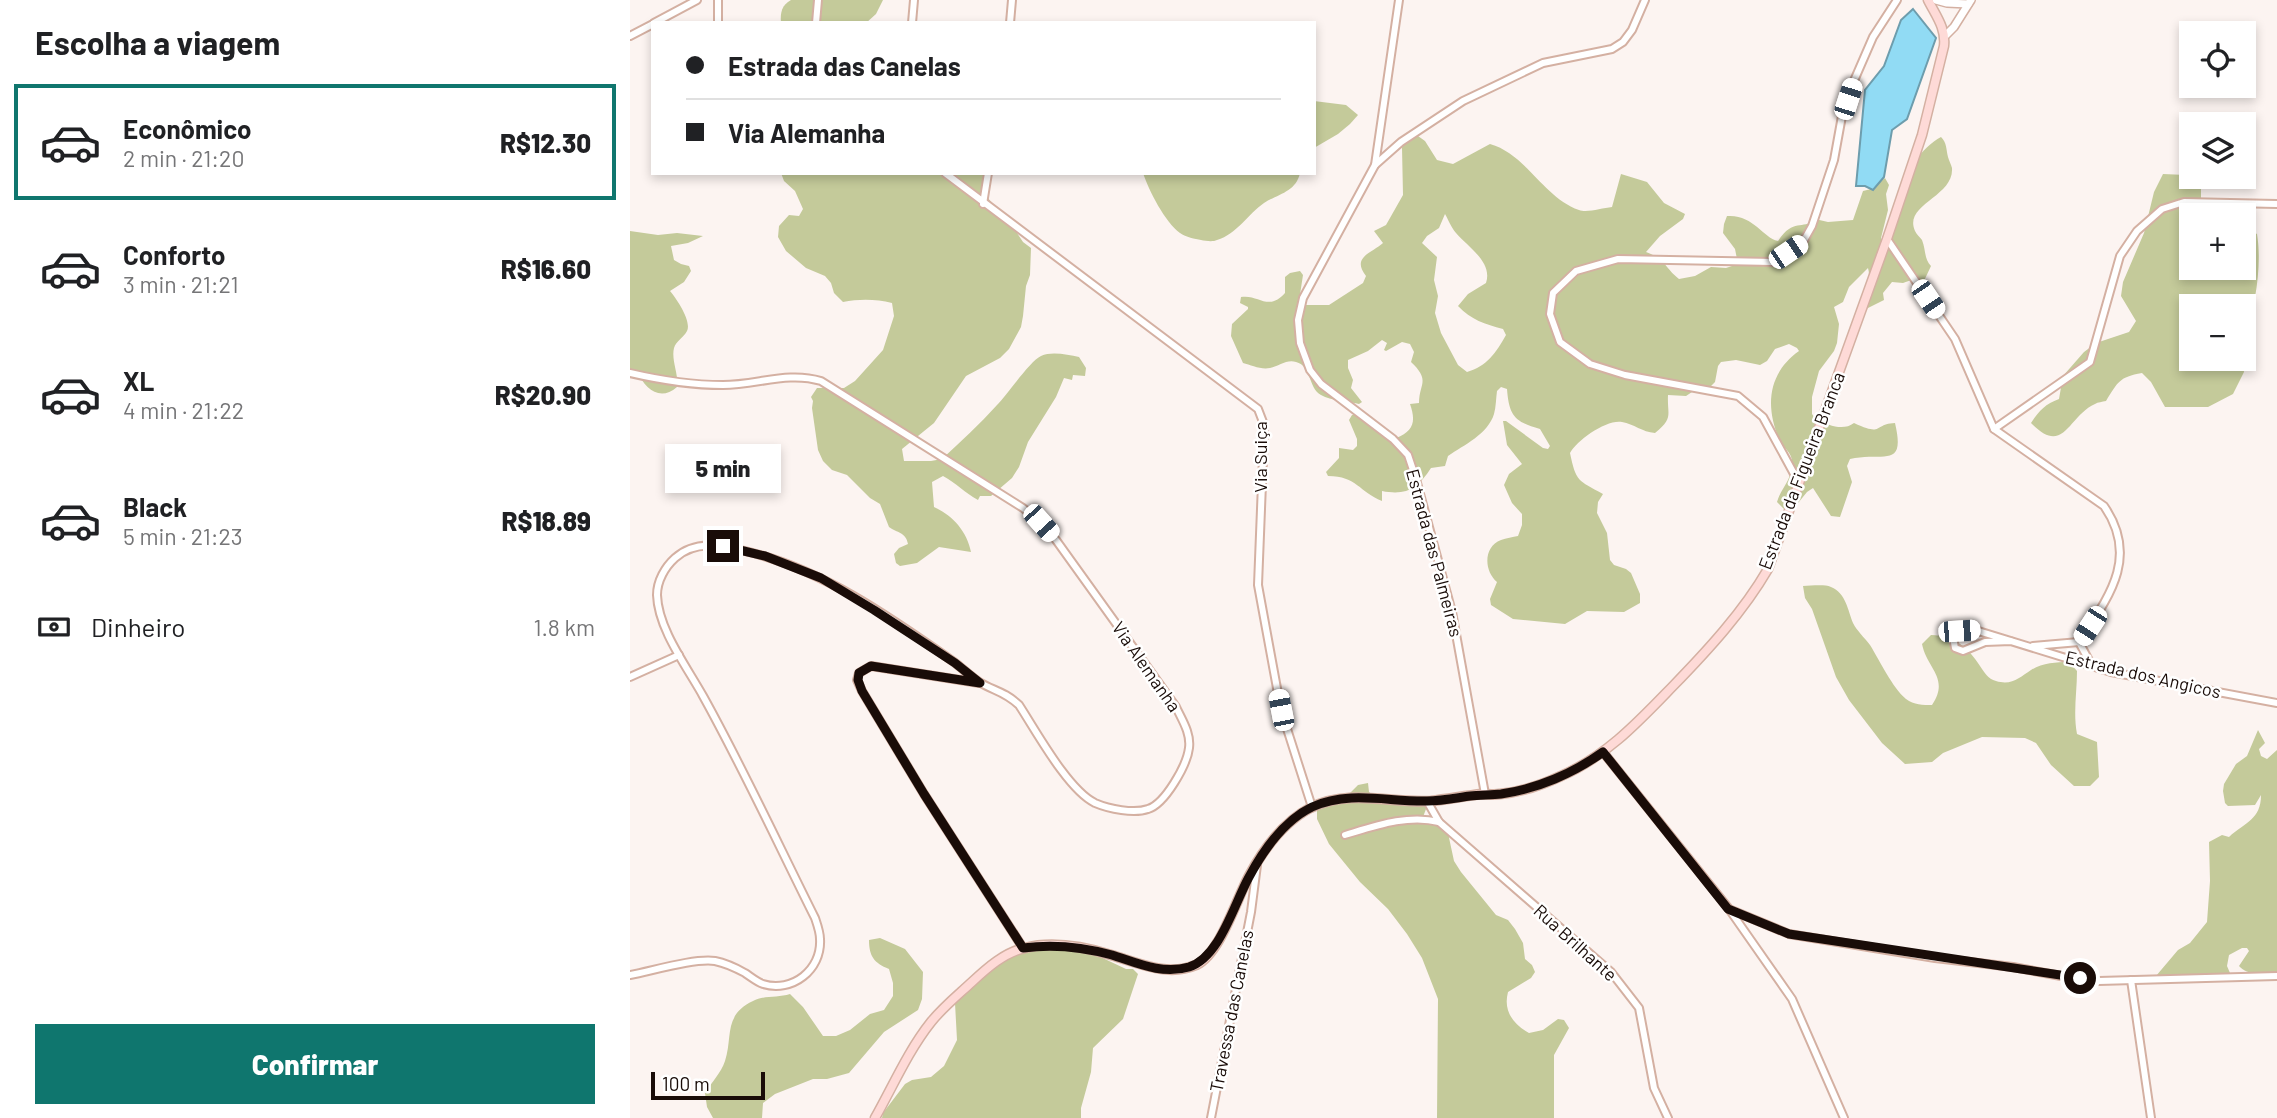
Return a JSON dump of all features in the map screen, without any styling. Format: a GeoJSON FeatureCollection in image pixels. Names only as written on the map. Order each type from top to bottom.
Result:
{"type":"FeatureCollection","features":[{"type":"Feature","properties":{"kind":"main road"},"geometry":{"type":"LineString","coordinates":[[1928,0],[1945,35]]}},
{"type":"Feature","properties":{"kind":"main road","name":"Estrada da Figueira Branca"},"geometry":{"type":"LineString","coordinates":[[875,1118],[930,1023],[992,965],[1023,948],[1040,945],[1078,948],[1110,954],[1162,970],[1180,970],[1195,965],[1206,957],[1216,943],[1257,862],[1283,828],[1312,807],[1363,796],[1427,801],[1499,794],[1541,784],[1581,766],[1633,728],[1700,658],[1757,588],[1776,548],[1888,239],[1922,135],[1945,35]]}},
{"type":"Feature","properties":{"kind":"street"},"geometry":{"type":"LineString","coordinates":[[658,21],[697,0]]}},
{"type":"Feature","properties":{"kind":"street"},"geometry":{"type":"LineString","coordinates":[[718,0],[718,21]]}},
{"type":"Feature","properties":{"kind":"street"},"geometry":{"type":"LineString","coordinates":[[816,21],[818,0]]}},
{"type":"Feature","properties":{"kind":"street"},"geometry":{"type":"LineString","coordinates":[[912,21],[914,0]]}},
{"type":"Feature","properties":{"kind":"street"},"geometry":{"type":"LineString","coordinates":[[1010,21],[1012,0]]}},
{"type":"Feature","properties":{"kind":"street","name":"Estrada das Palmeiras"},"geometry":{"type":"LineString","coordinates":[[1399,0],[1375,165],[1303,298],[1298,320],[1300,343],[1310,370],[1321,384],[1408,454],[1452,612],[1485,794]]}},
{"type":"Feature","properties":{"kind":"street"},"geometry":{"type":"LineString","coordinates":[[1375,165],[1401,142],[1463,101],[1544,63],[1612,49],[1623,43],[1645,0]]}},
{"type":"Feature","properties":{"kind":"street"},"geometry":{"type":"LineString","coordinates":[[1799,484],[1763,417],[1738,396],[1625,375],[1590,364],[1560,342],[1550,314],[1553,293],[1576,271],[1618,258],[1773,262],[1803,242],[1812,226],[1834,160],[1842,116],[1853,83],[1873,37],[1897,0]]}},
{"type":"Feature","properties":{"kind":"street"},"geometry":{"type":"LineString","coordinates":[[1937,0],[1947,3],[1970,2]]}},
{"type":"Feature","properties":{"kind":"street","name":"Estrada da Figueira Branca"},"geometry":{"type":"LineString","coordinates":[[1945,35],[1954,27],[1970,2]]}},
{"type":"Feature","properties":{"kind":"street"},"geometry":{"type":"LineString","coordinates":[[630,36],[651,25]]}},
{"type":"Feature","properties":{"kind":"street","name":"Via Suiça"},"geometry":{"type":"LineString","coordinates":[[947,175],[1258,409],[1264,433],[1258,585],[1281,710],[1312,807]]}},
{"type":"Feature","properties":{"kind":"street"},"geometry":{"type":"LineString","coordinates":[[983,204],[988,175]]}},
{"type":"Feature","properties":{"kind":"street"},"geometry":{"type":"LineString","coordinates":[[1994,429],[2090,362],[2120,256],[2137,231],[2162,209],[2184,202],[2277,204]]}},
{"type":"Feature","properties":{"kind":"street"},"geometry":{"type":"LineString","coordinates":[[1888,239],[1955,339],[1994,429],[2104,506],[2119,533],[2120,564],[2116,581],[2111,594],[2080,642]]}},
{"type":"Feature","properties":{"kind":"street","name":"Via Alemanha"},"geometry":{"type":"LineString","coordinates":[[630,373],[701,384],[755,384],[780,377],[806,377],[821,381],[1023,508],[1056,540],[1177,707],[1188,733],[1189,748],[1184,764],[1165,796],[1150,809],[1116,809],[1094,803],[1062,771],[1019,705],[1010,696],[980,683],[955,663],[874,610],[821,578],[765,556],[723,546],[700,545],[683,551],[670,562],[661,576],[657,594],[660,611],[679,655],[703,696],[809,905],[820,940],[817,956],[809,971],[800,981],[782,987],[761,984],[726,964],[712,961],[630,975]]}},
{"type":"Feature","properties":{"kind":"street","name":"Estrada dos Angicos"},"geometry":{"type":"LineString","coordinates":[[2011,641],[1985,642],[1963,652],[1955,648],[1953,637],[1959,631],[1975,630],[2011,641],[2026,646],[2092,666],[2277,703]]}},
{"type":"Feature","properties":{"kind":"street"},"geometry":{"type":"LineString","coordinates":[[2026,646],[2080,642]]}},
{"type":"Feature","properties":{"kind":"street"},"geometry":{"type":"LineString","coordinates":[[2080,642],[2092,666]]}},
{"type":"Feature","properties":{"kind":"street"},"geometry":{"type":"LineString","coordinates":[[630,677],[679,655]]}},
{"type":"Feature","properties":{"kind":"street"},"geometry":{"type":"LineString","coordinates":[[980,683],[871,666],[859,673],[858,680],[924,794],[1023,948]]}},
{"type":"Feature","properties":{"kind":"street"},"geometry":{"type":"LineString","coordinates":[[1603,752],[1728,909],[1793,999],[1844,1118]]}},
{"type":"Feature","properties":{"kind":"street","name":"Rua Brilhante"},"geometry":{"type":"LineString","coordinates":[[1427,801],[1440,822],[1611,972],[1639,1008],[1654,1088],[1668,1118]]}},
{"type":"Feature","properties":{"kind":"street"},"geometry":{"type":"LineString","coordinates":[[1345,835],[1389,822],[1426,819],[1440,822]]}},
{"type":"Feature","properties":{"kind":"street","name":"Travessa das Canelas"},"geometry":{"type":"LineString","coordinates":[[1211,1118],[1251,912],[1257,862]]}},
{"type":"Feature","properties":{"kind":"street"},"geometry":{"type":"LineString","coordinates":[[1728,909],[1789,934],[2099,981],[2277,976]]}},
{"type":"Feature","properties":{"kind":"street"},"geometry":{"type":"LineString","coordinates":[[2131,980],[2151,1118]]}},
{"type":"Feature","properties":{"kind":"green space"},"geometry":{"type":"Polygon","coordinates":[[[791,0],[883,0],[876,14],[868,21],[781,21],[782,9],[791,0]]]}},
{"type":"Feature","properties":{"kind":"green space"},"geometry":{"type":"Polygon","coordinates":[[[1316,101],[1346,105],[1358,115],[1338,134],[1316,147],[1316,101]]]}},
{"type":"Feature","properties":{"kind":"green space"},"geometry":{"type":"Polygon","coordinates":[[[1411,136],[1418,136],[1425,141],[1437,160],[1453,164],[1490,144],[1503,149],[1555,196],[1582,211],[1612,207],[1621,174],[1647,182],[1664,203],[1685,214],[1683,219],[1660,236],[1646,252],[1661,261],[1679,279],[1695,276],[1711,267],[1726,268],[1738,264],[1735,249],[1723,233],[1727,216],[1744,218],[1778,241],[1789,229],[1815,219],[1828,222],[1853,220],[1863,191],[1871,189],[1885,178],[1889,185],[1886,194],[1888,210],[1882,241],[1893,219],[1898,194],[1909,169],[1927,147],[1941,137],[1952,168],[1950,178],[1938,194],[1916,214],[1913,222],[1931,266],[1923,283],[1917,278],[1903,283],[1892,282],[1883,293],[1884,300],[1864,310],[1868,268],[1849,287],[1843,302],[1834,307],[1839,324],[1837,343],[1819,371],[1812,397],[1812,414],[1817,421],[1818,419],[1841,427],[1854,423],[1870,429],[1895,423],[1898,438],[1894,453],[1889,456],[1850,459],[1847,466],[1852,482],[1840,517],[1831,516],[1813,488],[1790,513],[1786,511],[1777,502],[1792,469],[1792,459],[1779,439],[1771,402],[1775,380],[1781,369],[1799,351],[1789,344],[1775,349],[1767,361],[1760,365],[1736,360],[1721,362],[1715,382],[1705,392],[1695,390],[1686,396],[1668,395],[1667,420],[1655,433],[1616,422],[1593,432],[1570,453],[1579,479],[1603,494],[1598,502],[1597,513],[1607,533],[1610,560],[1614,565],[1631,573],[1640,594],[1640,603],[1624,612],[1587,611],[1565,624],[1513,619],[1491,605],[1490,599],[1497,582],[1490,572],[1487,560],[1495,543],[1518,536],[1522,525],[1522,514],[1512,503],[1504,485],[1509,474],[1522,464],[1507,445],[1503,421],[1543,448],[1548,449],[1550,446],[1540,429],[1525,424],[1515,416],[1509,406],[1507,389],[1501,387],[1497,391],[1494,414],[1487,427],[1448,456],[1445,466],[1431,468],[1411,489],[1382,491],[1382,501],[1352,482],[1328,476],[1326,472],[1339,458],[1339,448],[1353,450],[1357,446],[1349,420],[1352,415],[1358,414],[1396,438],[1410,429],[1413,416],[1410,404],[1419,403],[1422,378],[1411,362],[1414,352],[1410,344],[1402,342],[1386,351],[1384,350],[1387,343],[1382,340],[1368,351],[1348,360],[1353,380],[1351,388],[1362,402],[1359,404],[1321,395],[1305,368],[1296,362],[1267,368],[1243,363],[1231,336],[1232,324],[1248,309],[1240,303],[1241,297],[1268,302],[1279,299],[1285,293],[1285,277],[1290,273],[1300,271],[1303,275],[1299,301],[1301,305],[1329,305],[1363,283],[1366,276],[1362,270],[1362,260],[1383,243],[1374,231],[1386,225],[1403,195],[1403,141],[1411,136]],[[1445,214],[1439,228],[1422,243],[1437,257],[1434,280],[1438,296],[1435,313],[1441,333],[1458,365],[1467,372],[1490,358],[1506,335],[1503,329],[1473,318],[1458,306],[1468,294],[1486,283],[1487,275],[1483,262],[1456,233],[1445,214]]]}},
{"type":"Feature","properties":{"kind":"green space"},"geometry":{"type":"Polygon","coordinates":[[[2163,174],[2179,175],[2179,189],[2201,189],[2201,203],[2179,203],[2179,280],[2256,280],[2257,234],[2259,258],[2255,294],[2179,294],[2179,371],[2244,372],[2233,394],[2208,407],[2165,407],[2151,382],[2142,373],[2128,376],[2120,381],[2106,401],[2096,403],[2065,431],[2051,436],[2031,423],[2043,408],[2059,399],[2063,376],[2084,352],[2096,343],[2129,332],[2136,321],[2121,296],[2123,282],[2144,233],[2154,192],[2163,174]]]}},
{"type":"Feature","properties":{"kind":"green space"},"geometry":{"type":"Polygon","coordinates":[[[782,175],[986,175],[986,196],[1023,242],[1031,248],[1030,275],[1021,327],[1009,349],[1000,358],[966,376],[934,423],[902,449],[904,461],[942,459],[991,412],[1036,359],[1050,354],[1079,357],[1086,368],[1085,376],[1073,375],[1072,380],[1064,378],[1056,397],[1028,442],[1019,467],[1012,478],[991,496],[980,496],[978,500],[943,476],[932,482],[934,507],[947,514],[958,525],[971,552],[939,547],[917,563],[900,566],[896,563],[894,554],[908,544],[905,537],[889,527],[880,504],[847,475],[832,470],[823,461],[818,450],[811,397],[817,388],[844,388],[855,381],[883,350],[894,316],[892,303],[868,300],[843,302],[834,293],[825,276],[806,268],[786,251],[778,237],[779,226],[789,215],[799,216],[803,209],[795,191],[782,175]]]}},
{"type":"Feature","properties":{"kind":"green space"},"geometry":{"type":"Polygon","coordinates":[[[1144,175],[1299,175],[1295,184],[1286,192],[1264,203],[1231,233],[1215,241],[1199,240],[1180,233],[1169,222],[1144,175]]]}},
{"type":"Feature","properties":{"kind":"green space"},"geometry":{"type":"Polygon","coordinates":[[[630,231],[703,236],[688,243],[671,246],[674,260],[689,266],[691,271],[684,282],[670,291],[683,310],[688,327],[674,348],[677,387],[665,393],[649,388],[637,371],[630,374],[630,231]]]}},
{"type":"Feature","properties":{"kind":"green space"},"geometry":{"type":"Polygon","coordinates":[[[1803,586],[1828,586],[1840,593],[1855,626],[1870,645],[1891,681],[1906,699],[1915,704],[1932,705],[1939,688],[1936,674],[1922,644],[1931,635],[1960,644],[1971,653],[1988,677],[2002,682],[2015,680],[2040,666],[2069,662],[2077,671],[2077,734],[2097,742],[2099,777],[2090,786],[2074,786],[2051,765],[2036,743],[2025,738],[1982,737],[1943,753],[1932,762],[1905,764],[1882,743],[1849,700],[1836,677],[1812,609],[1805,598],[1803,586]]]}},
{"type":"Feature","properties":{"kind":"green space"},"geometry":{"type":"Polygon","coordinates":[[[2258,730],[2265,743],[2259,749],[2261,756],[2267,759],[2277,750],[2277,977],[2252,973],[2239,966],[2249,951],[2242,948],[2229,955],[2228,976],[2157,982],[2156,976],[2207,922],[2209,842],[2222,835],[2229,837],[2251,820],[2258,810],[2261,795],[2255,805],[2228,806],[2223,791],[2224,784],[2236,764],[2247,756],[2258,730]]]}},
{"type":"Feature","properties":{"kind":"green space"},"geometry":{"type":"Polygon","coordinates":[[[1368,783],[1369,792],[1376,797],[1425,805],[1423,817],[1440,825],[1448,833],[1454,861],[1461,872],[1496,915],[1508,920],[1523,943],[1525,959],[1535,972],[1531,978],[1508,992],[1508,1011],[1518,1025],[1529,1033],[1543,1030],[1558,1019],[1564,1020],[1569,1028],[1554,1055],[1554,1118],[1437,1118],[1438,999],[1422,958],[1388,909],[1360,882],[1329,844],[1317,819],[1317,809],[1347,796],[1358,785],[1368,783]]]}},
{"type":"Feature","properties":{"kind":"green space"},"geometry":{"type":"Polygon","coordinates":[[[880,938],[905,949],[923,972],[922,999],[918,1010],[884,1032],[849,1073],[827,1079],[813,1079],[775,1094],[763,1103],[762,1118],[713,1118],[707,1107],[705,1093],[723,1065],[731,1027],[737,1013],[757,999],[790,994],[803,1007],[823,1036],[836,1036],[850,1030],[870,1014],[884,1010],[893,996],[889,969],[873,958],[870,950],[869,940],[880,938]]]}},
{"type":"Feature","properties":{"kind":"green space"},"geometry":{"type":"Polygon","coordinates":[[[1045,945],[1092,953],[1126,969],[1133,969],[1138,974],[1123,1019],[1093,1048],[1081,1118],[882,1118],[905,1084],[931,1077],[944,1066],[957,1040],[955,1003],[969,985],[1008,953],[1045,945]]]}},
{"type":"Feature","properties":{"kind":"water"},"geometry":{"type":"Polygon","coordinates":[[[1913,9],[1936,38],[1907,119],[1892,130],[1884,177],[1873,190],[1856,186],[1865,90],[1884,66],[1901,20],[1913,9]]]}},
{"type":"Feature","properties":{"kind":"route"},"geometry":{"type":"LineString","coordinates":[[723,546],[765,556],[821,578],[955,663],[980,683],[871,666],[859,673],[858,680],[924,794],[1023,948],[1040,945],[1078,948],[1110,954],[1162,970],[1180,970],[1195,965],[1206,957],[1216,943],[1257,862],[1283,828],[1312,807],[1363,796],[1427,801],[1521,790],[1562,776],[1603,752],[1728,909],[1789,934],[2080,978]]}}]}
